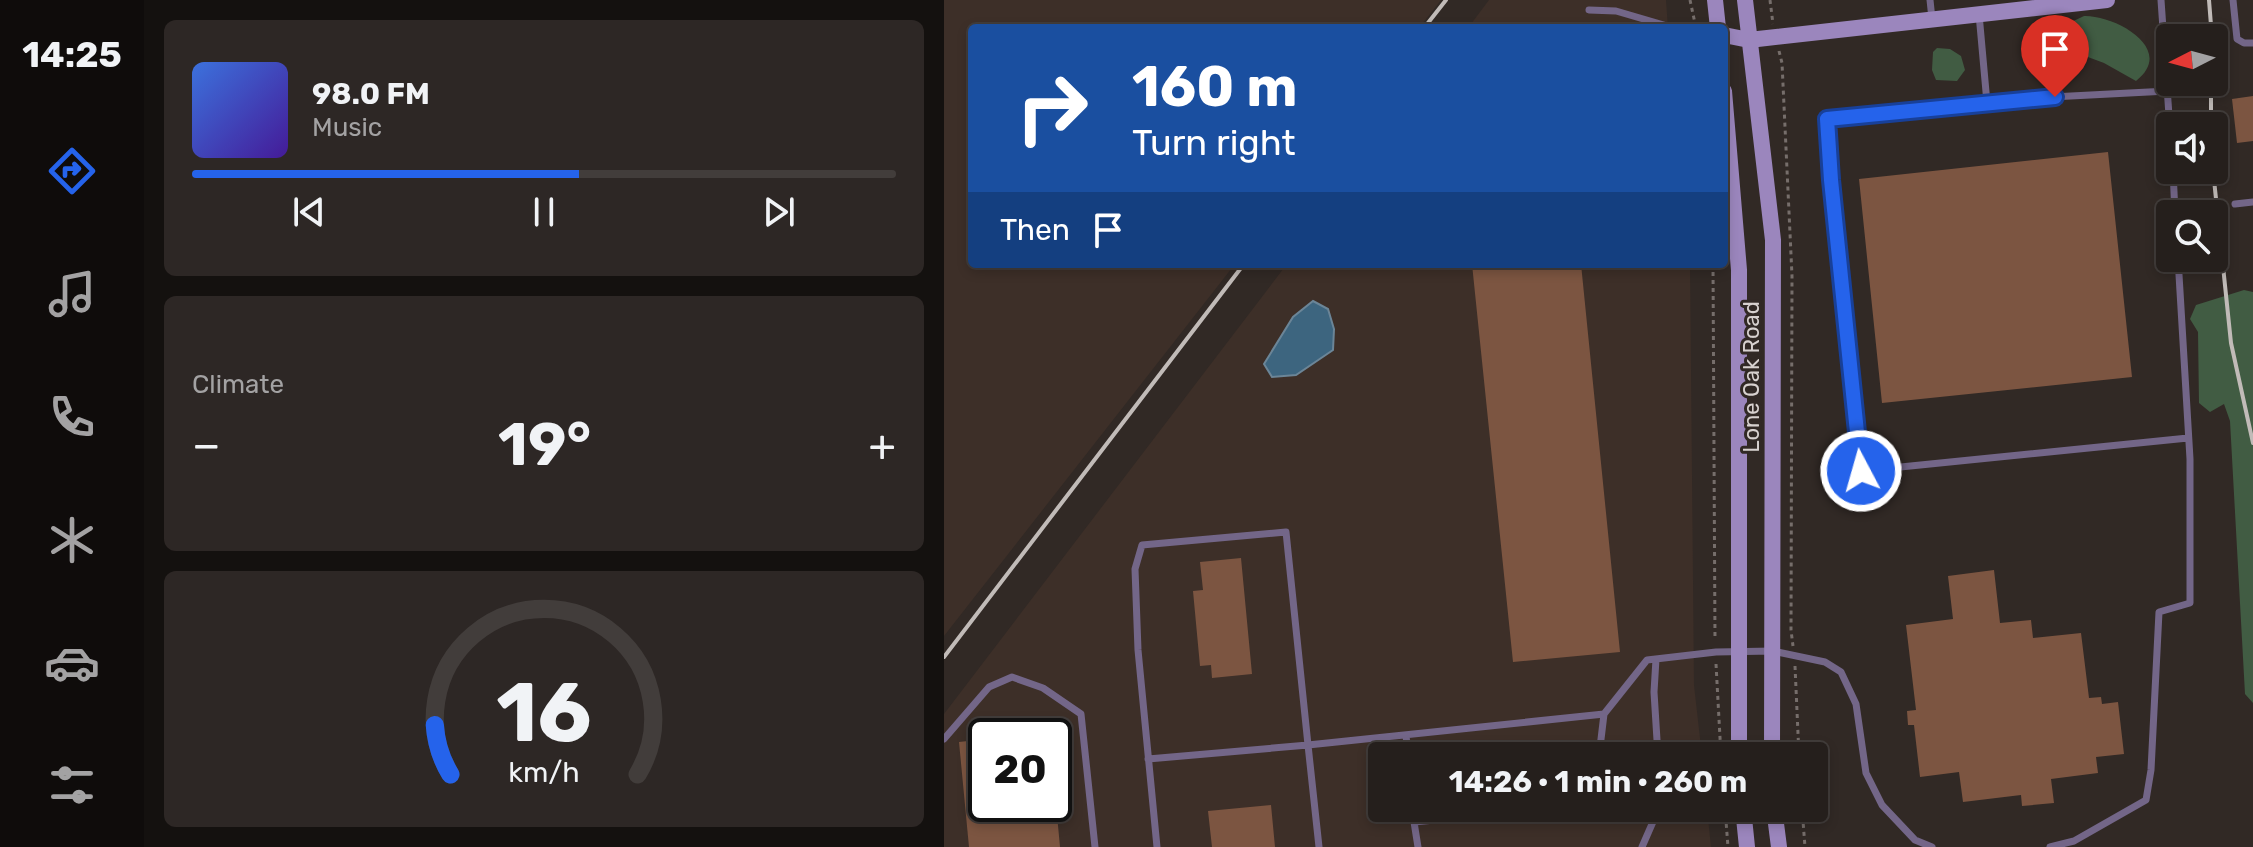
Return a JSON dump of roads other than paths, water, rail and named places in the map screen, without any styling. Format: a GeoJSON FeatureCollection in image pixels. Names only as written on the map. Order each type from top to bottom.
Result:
{"type":"FeatureCollection","features":[{"type":"Feature","properties":{"kind":"main road"},"geometry":{"type":"LineString","coordinates":[[1715,0],[1718,24]]}},
{"type":"Feature","properties":{"kind":"main road","name":"Lone Oak Road"},"geometry":{"type":"LineString","coordinates":[[1745,0],[1773,240],[1772,742]]}},
{"type":"Feature","properties":{"kind":"main road"},"geometry":{"type":"LineString","coordinates":[[1728,36],[1749,40],[1932,19],[1984,9],[2107,0]]}},
{"type":"Feature","properties":{"kind":"main road","name":"Lone Oak Road"},"geometry":{"type":"LineString","coordinates":[[1728,139],[1739,270],[1739,742]]}},
{"type":"Feature","properties":{"kind":"main road"},"geometry":{"type":"LineString","coordinates":[[1744,822],[1747,847]]}},
{"type":"Feature","properties":{"kind":"main road"},"geometry":{"type":"LineString","coordinates":[[1776,822],[1779,847]]}},
{"type":"Feature","properties":{"kind":"lane"},"geometry":{"type":"LineString","coordinates":[[1930,0],[1932,19]]}},
{"type":"Feature","properties":{"kind":"lane"},"geometry":{"type":"LineString","coordinates":[[2161,0],[2163,24]]}},
{"type":"Feature","properties":{"kind":"lane"},"geometry":{"type":"LineString","coordinates":[[2233,0],[2237,39],[2253,43]]}},
{"type":"Feature","properties":{"kind":"lane"},"geometry":{"type":"LineString","coordinates":[[1984,9],[1987,103]]}},
{"type":"Feature","properties":{"kind":"lane"},"geometry":{"type":"LineString","coordinates":[[1589,10],[1616,11],[1660,24]]}},
{"type":"Feature","properties":{"kind":"lane"},"geometry":{"type":"LineString","coordinates":[[2156,92],[1987,103],[1827,119],[1831,180],[1861,471],[2188,438]]}},
{"type":"Feature","properties":{"kind":"lane"},"geometry":{"type":"LineString","coordinates":[[2235,204],[2253,202]]}},
{"type":"Feature","properties":{"kind":"lane"},"geometry":{"type":"LineString","coordinates":[[2050,847],[2074,841],[2146,800],[2151,770],[2159,612],[2190,603],[2188,438],[2179,272]]}},
{"type":"Feature","properties":{"kind":"lane"},"geometry":{"type":"LineString","coordinates":[[1157,847],[1138,650],[1135,569],[1142,545],[1286,532],[1319,847]]}},
{"type":"Feature","properties":{"kind":"lane"},"geometry":{"type":"LineString","coordinates":[[1601,742],[1604,714],[1647,660],[1716,652],[1773,651],[1825,662],[1841,672],[1856,704],[1866,773],[1882,805],[1915,840],[1932,847]]}},
{"type":"Feature","properties":{"kind":"lane"},"geometry":{"type":"LineString","coordinates":[[1656,659],[1654,692],[1657,742]]}},
{"type":"Feature","properties":{"kind":"lane"},"geometry":{"type":"LineString","coordinates":[[944,739],[989,687],[1012,677],[1043,688],[1081,714],[1095,847]]}},
{"type":"Feature","properties":{"kind":"lane"},"geometry":{"type":"LineString","coordinates":[[1148,759],[1604,714]]}},
{"type":"Feature","properties":{"kind":"lane"},"geometry":{"type":"LineString","coordinates":[[1406,735],[1407,742]]}},
{"type":"Feature","properties":{"kind":"lane"},"geometry":{"type":"LineString","coordinates":[[1414,822],[1418,847]]}},
{"type":"Feature","properties":{"kind":"lane"},"geometry":{"type":"LineString","coordinates":[[1642,847],[1653,822]]}},
{"type":"Feature","properties":{"kind":"water"},"geometry":{"type":"Polygon","coordinates":[[[1313,301],[1328,309],[1334,329],[1333,350],[1296,375],[1272,377],[1264,364],[1293,317],[1313,301]]]}},
{"type":"Feature","properties":{"kind":"railway"},"geometry":{"type":"LineString","coordinates":[[1427,24],[1446,0]]}},
{"type":"Feature","properties":{"kind":"railway"},"geometry":{"type":"LineString","coordinates":[[2209,0],[2211,24]]}},
{"type":"Feature","properties":{"kind":"railway"},"geometry":{"type":"LineString","coordinates":[[2211,96],[2211,112]]}},
{"type":"Feature","properties":{"kind":"railway"},"geometry":{"type":"LineString","coordinates":[[2214,184],[2231,343],[2253,443]]}},
{"type":"Feature","properties":{"kind":"railway"},"geometry":{"type":"LineString","coordinates":[[944,657],[1241,268]]}}]}
